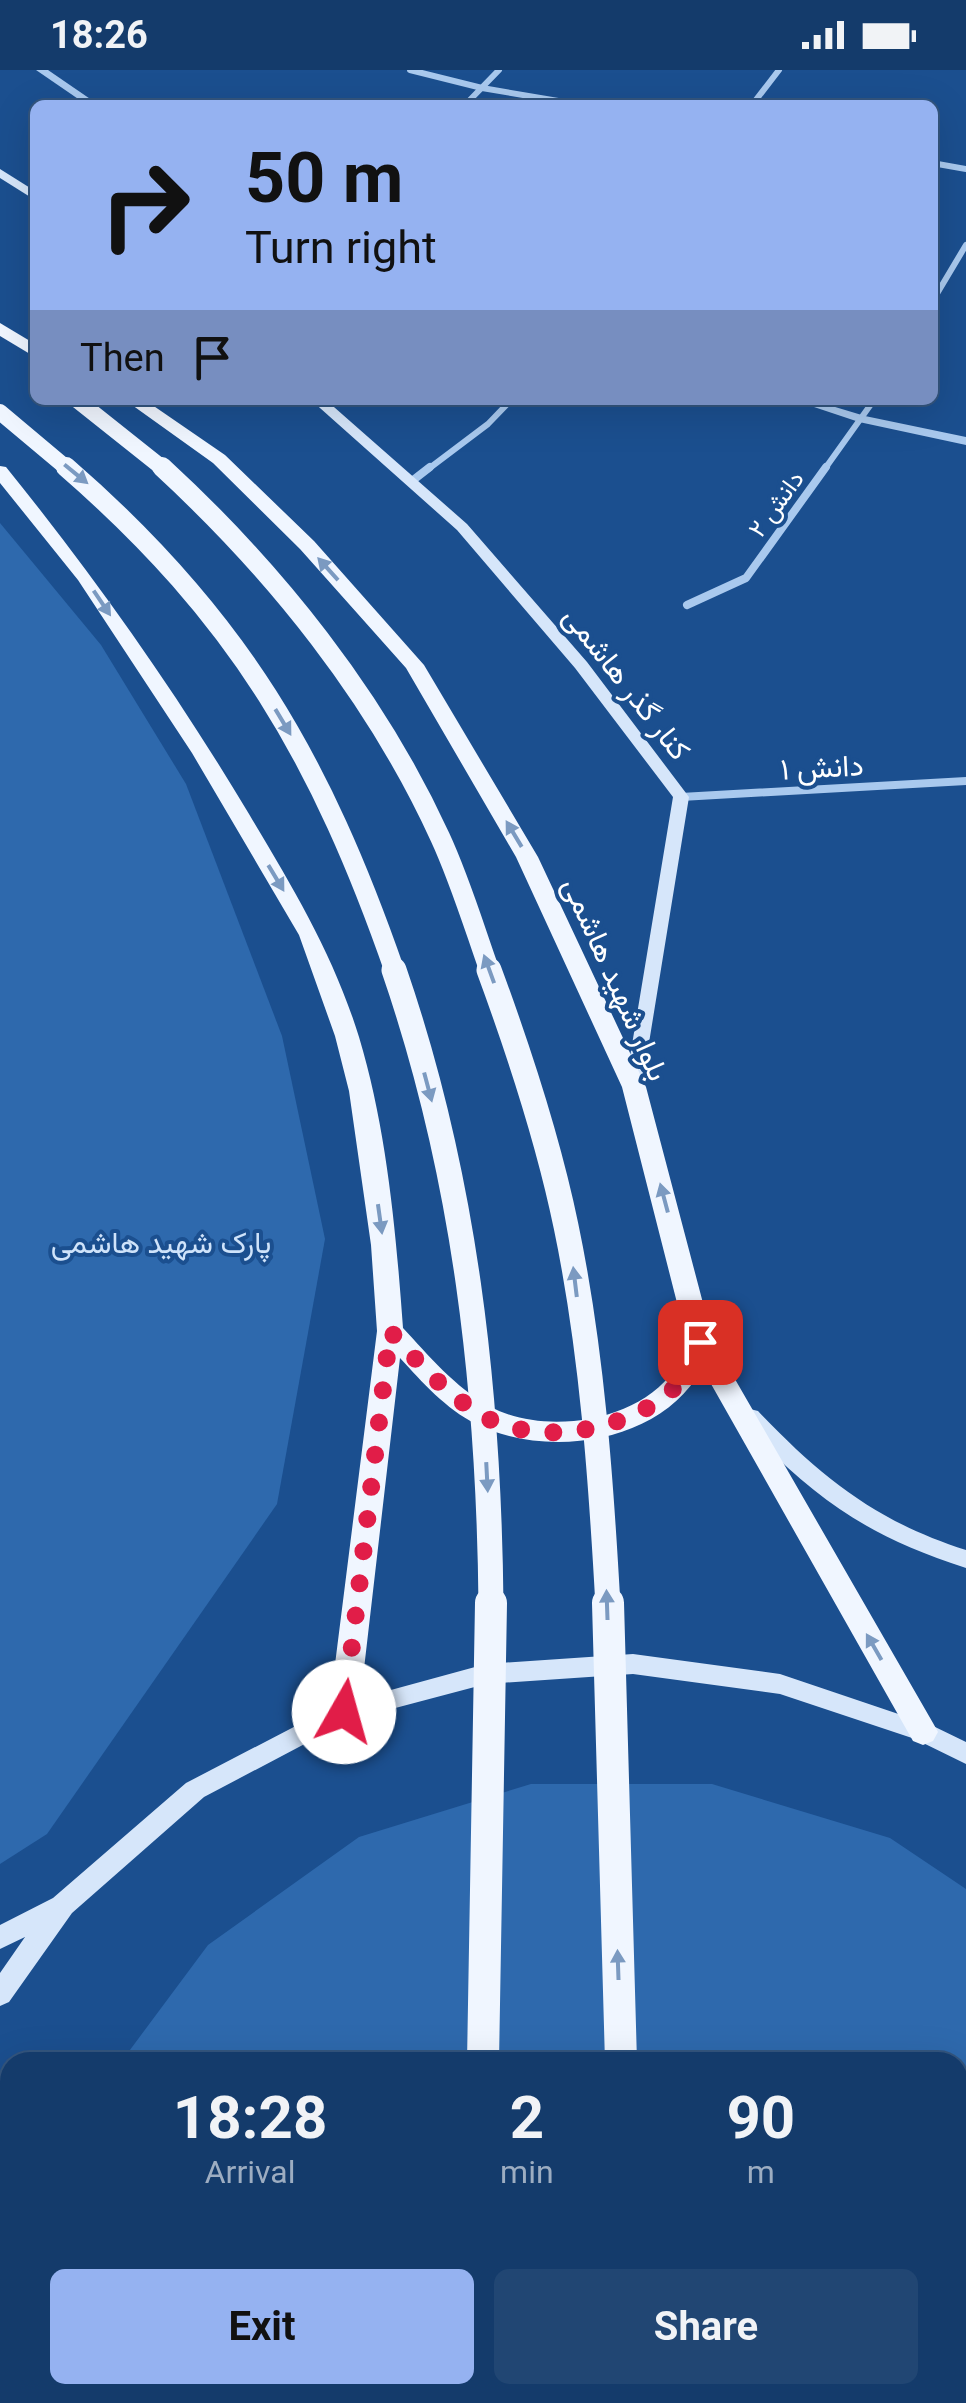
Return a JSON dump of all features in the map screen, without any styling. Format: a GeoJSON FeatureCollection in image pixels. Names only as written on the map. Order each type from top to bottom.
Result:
{"type":"FeatureCollection","features":[{"type":"Feature","properties":{"kind":"main road"},"geometry":{"type":"LineString","coordinates":[[0,172],[30,193]]}},
{"type":"Feature","properties":{"kind":"main road"},"geometry":{"type":"LineString","coordinates":[[0,328],[30,349]]}},
{"type":"Feature","properties":{"kind":"main road"},"geometry":{"type":"LineString","coordinates":[[83,405],[158,464],[230,536],[282,594],[326,653],[385,739],[438,833],[498,994],[546,1146],[574,1265],[606,1546],[620,2052]]}},
{"type":"Feature","properties":{"kind":"main road","name":"بلوار شهید هاشمی"},"geometry":{"type":"LineString","coordinates":[[141,405],[219,459],[307,545],[414,665],[527,856],[634,1087],[700,1342],[923,1732]]}},
{"type":"Feature","properties":{"kind":"main road","name":"کنار گذر هاشمی"},"geometry":{"type":"LineString","coordinates":[[324,405],[462,528],[581,664],[681,797],[634,1087]]}},
{"type":"Feature","properties":{"kind":"main road"},"geometry":{"type":"LineString","coordinates":[[0,412],[90,485],[211,612],[306,759],[351,846],[405,1001],[468,1263],[482,1386],[491,1555],[483,2052]]}},
{"type":"Feature","properties":{"kind":"main road"},"geometry":{"type":"LineString","coordinates":[[0,471],[85,577],[202,754],[310,935],[361,1091],[384,1245],[390,1331],[344,1712]]}},
{"type":"Feature","properties":{"kind":"main road"},"geometry":{"type":"LineString","coordinates":[[390,1331],[443,1388],[484,1417],[538,1432],[595,1430],[645,1412],[682,1381],[700,1342]]}},
{"type":"Feature","properties":{"kind":"main road"},"geometry":{"type":"LineString","coordinates":[[728,1393],[818,1484],[867,1521],[921,1546],[966,1559]]}},
{"type":"Feature","properties":{"kind":"main road"},"geometry":{"type":"LineString","coordinates":[[0,1938],[63,1905],[195,1790],[344,1712],[486,1674],[633,1664],[780,1684],[923,1732],[966,1754]]}},
{"type":"Feature","properties":{"kind":"main road"},"geometry":{"type":"LineString","coordinates":[[0,1994],[63,1905]]}},
{"type":"Feature","properties":{"kind":"street"},"geometry":{"type":"LineString","coordinates":[[41,70],[86,100]]}},
{"type":"Feature","properties":{"kind":"street"},"geometry":{"type":"LineString","coordinates":[[410,70],[553,100]]}},
{"type":"Feature","properties":{"kind":"street"},"geometry":{"type":"LineString","coordinates":[[471,100],[499,70]]}},
{"type":"Feature","properties":{"kind":"street"},"geometry":{"type":"LineString","coordinates":[[756,100],[779,70]]}},
{"type":"Feature","properties":{"kind":"street"},"geometry":{"type":"LineString","coordinates":[[938,164],[966,169]]}},
{"type":"Feature","properties":{"kind":"street"},"geometry":{"type":"LineString","coordinates":[[938,292],[966,246]]}},
{"type":"Feature","properties":{"kind":"street"},"geometry":{"type":"LineString","coordinates":[[412,481],[488,424],[506,405]]}},
{"type":"Feature","properties":{"kind":"street"},"geometry":{"type":"LineString","coordinates":[[816,405],[966,440]]}},
{"type":"Feature","properties":{"kind":"street","name":"دانش ۲"},"geometry":{"type":"LineString","coordinates":[[688,605],[746,578],[871,405]]}},
{"type":"Feature","properties":{"kind":"street","name":"دانش ۱"},"geometry":{"type":"LineString","coordinates":[[681,797],[966,782]]}},
{"type":"Feature","properties":{"kind":"green space","name":"پارک شهید هاشمی"},"geometry":{"type":"Polygon","coordinates":[[[0,523],[101,645],[186,784],[282,1036],[325,1239],[277,1504],[47,1834],[0,1864],[0,523]]]}},
{"type":"Feature","properties":{"kind":"green space"},"geometry":{"type":"Polygon","coordinates":[[[531,1784],[712,1784],[890,1838],[966,1889],[966,2052],[128,2052],[208,1945],[359,1837],[531,1784]]]}},
{"type":"Feature","properties":{"kind":"route"},"geometry":{"type":"LineString","coordinates":[[344,1712],[390,1331],[443,1388],[484,1417],[538,1432],[595,1430],[645,1412],[682,1381],[700,1342]]}}]}
